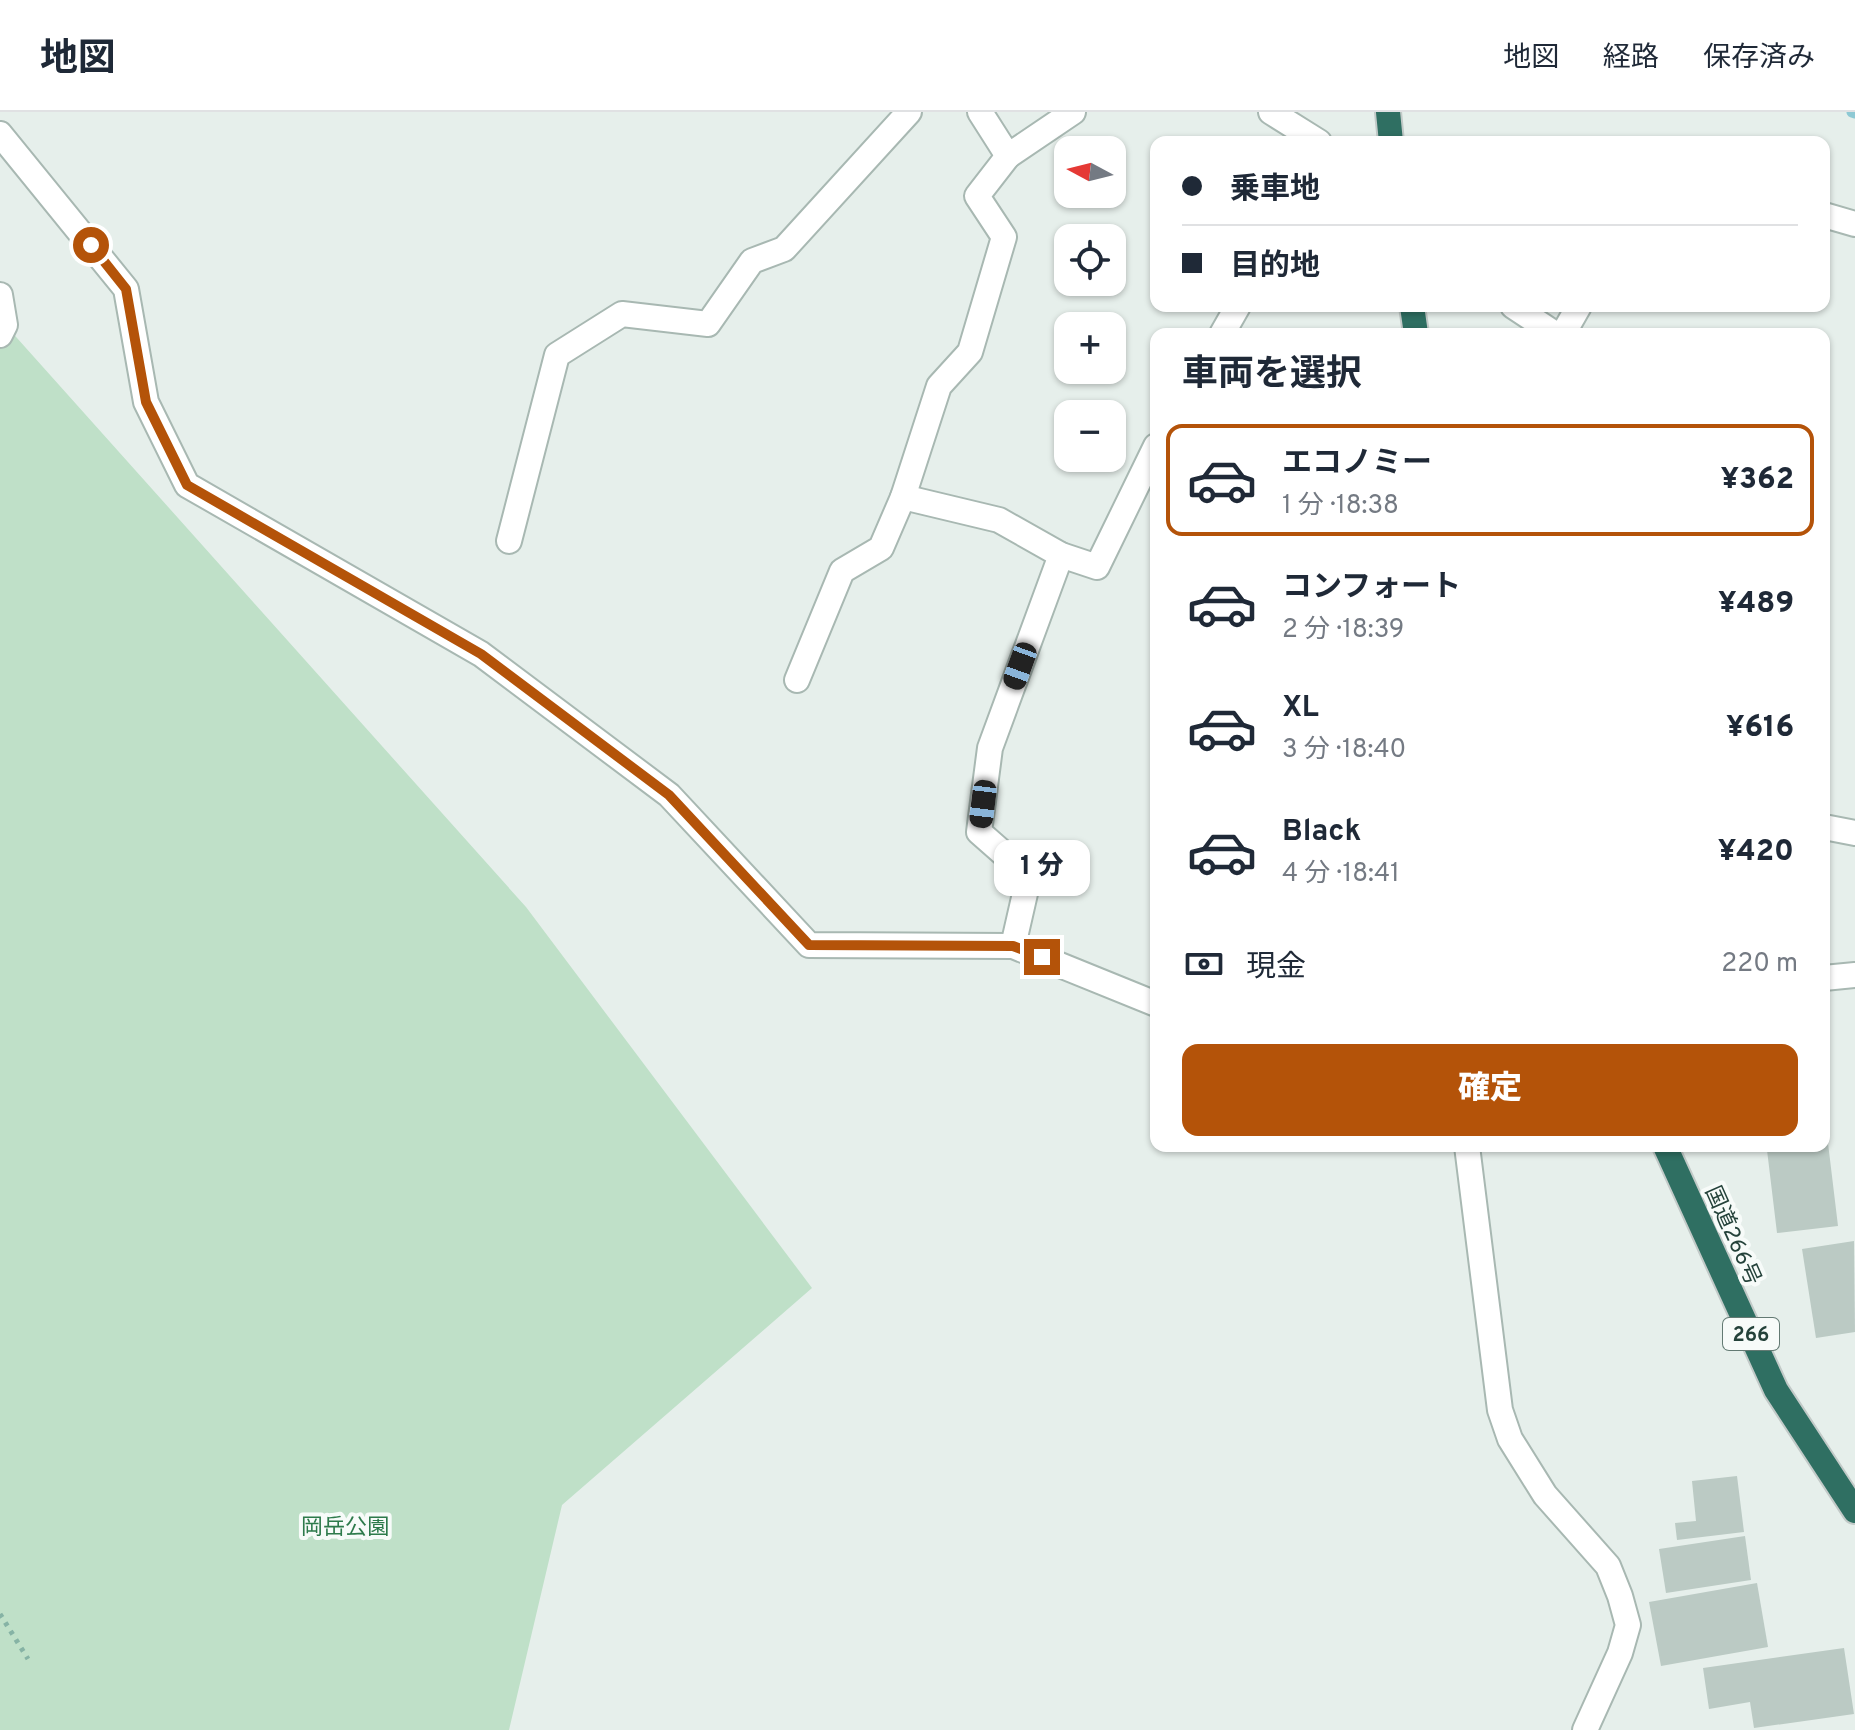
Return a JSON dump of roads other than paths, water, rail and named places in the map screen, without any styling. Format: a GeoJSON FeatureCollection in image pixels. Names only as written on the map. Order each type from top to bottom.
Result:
{"type":"FeatureCollection","features":[{"type":"Feature","properties":{"kind":"highway"},"geometry":{"type":"LineString","coordinates":[[1388,112],[1390,136]]}},
{"type":"Feature","properties":{"kind":"highway","name":"国道266号"},"geometry":{"type":"LineString","coordinates":[[1668,1152],[1776,1390],[1855,1511]]}},
{"type":"Feature","properties":{"kind":"street"},"geometry":{"type":"LineString","coordinates":[[509,541],[557,355],[622,314],[708,324],[752,261],[784,249],[909,112]]}},
{"type":"Feature","properties":{"kind":"street"},"geometry":{"type":"LineString","coordinates":[[980,112],[1008,156]]}},
{"type":"Feature","properties":{"kind":"street"},"geometry":{"type":"LineString","coordinates":[[797,680],[842,571],[881,548],[903,497],[939,386],[970,352],[1004,237],[977,196],[1008,156],[1073,112]]}},
{"type":"Feature","properties":{"kind":"street"},"geometry":{"type":"LineString","coordinates":[[1271,112],[1309,136]]}},
{"type":"Feature","properties":{"kind":"street"},"geometry":{"type":"LineString","coordinates":[[1,136],[126,289],[146,402],[187,485],[481,654],[669,795],[809,945],[1013,946],[1150,1002]]}},
{"type":"Feature","properties":{"kind":"street"},"geometry":{"type":"LineString","coordinates":[[1830,217],[1855,224]]}},
{"type":"Feature","properties":{"kind":"street"},"geometry":{"type":"LineString","coordinates":[[0,295],[5,325],[0,335]]}},
{"type":"Feature","properties":{"kind":"street"},"geometry":{"type":"LineString","coordinates":[[1522,312],[1546,328]]}},
{"type":"Feature","properties":{"kind":"street"},"geometry":{"type":"LineString","coordinates":[[903,497],[999,520],[1061,555],[1097,567],[1150,458]]}},
{"type":"Feature","properties":{"kind":"street"},"geometry":{"type":"LineString","coordinates":[[1013,946],[1029,876],[979,832],[990,748],[1061,555]]}},
{"type":"Feature","properties":{"kind":"street"},"geometry":{"type":"LineString","coordinates":[[1830,828],[1855,833]]}},
{"type":"Feature","properties":{"kind":"street"},"geometry":{"type":"LineString","coordinates":[[1830,977],[1855,975]]}},
{"type":"Feature","properties":{"kind":"street"},"geometry":{"type":"LineString","coordinates":[[1468,1152],[1500,1410],[1510,1439],[1545,1495],[1608,1566],[1628,1625],[1620,1653],[1585,1730]]}},
{"type":"Feature","properties":{"kind":"park label","name":"岡岳公園"},"geometry":{"type":"Point","coordinates":[345,1526]}}]}
